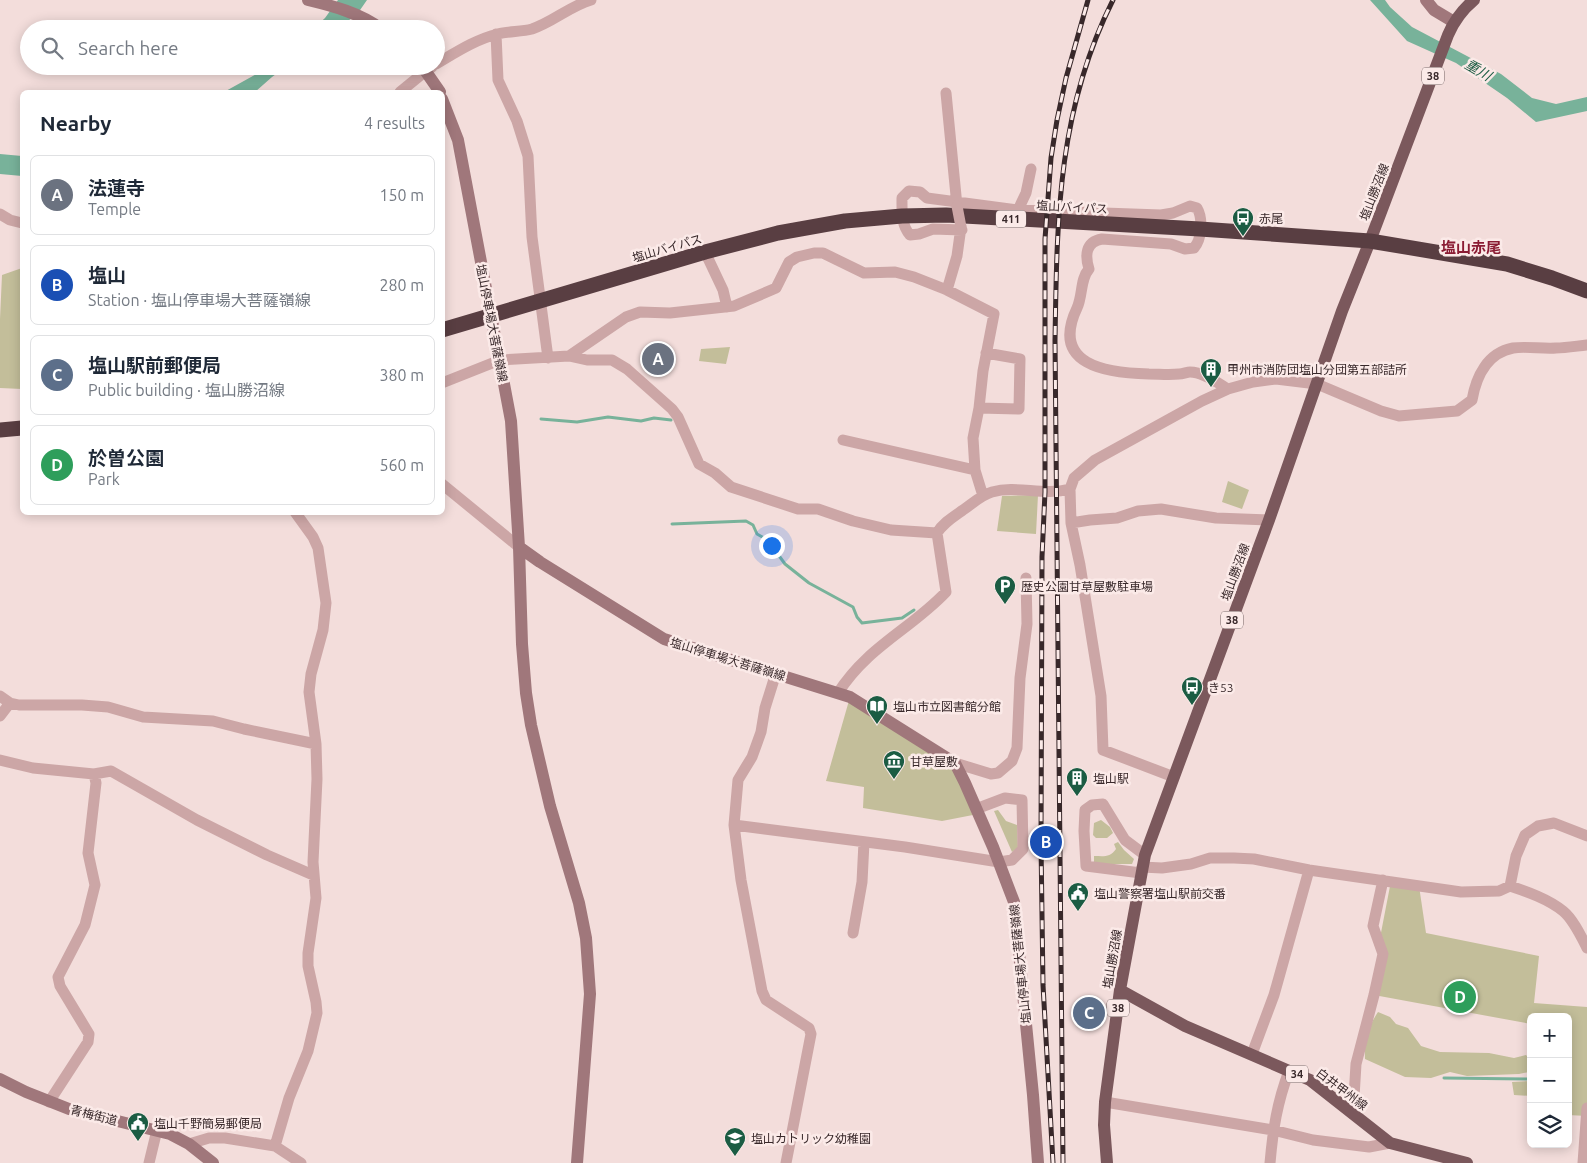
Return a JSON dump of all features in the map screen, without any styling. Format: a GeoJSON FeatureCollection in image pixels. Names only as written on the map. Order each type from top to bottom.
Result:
{"type":"FeatureCollection","features":[{"type":"Feature","properties":{"kind":"highway","name":"塩山バイパス"},"geometry":{"type":"LineString","coordinates":[[445,329],[705,252],[778,233],[845,221],[902,216],[946,215],[1200,229],[1370,241],[1507,264],[1587,291]]}},
{"type":"Feature","properties":{"kind":"highway"},"geometry":{"type":"LineString","coordinates":[[0,430],[20,428]]}},
{"type":"Feature","properties":{"kind":"main road"},"geometry":{"type":"LineString","coordinates":[[308,0],[334,6],[365,20]]}},
{"type":"Feature","properties":{"kind":"main road"},"geometry":{"type":"LineString","coordinates":[[1426,0],[1434,10],[1454,22]]}},
{"type":"Feature","properties":{"kind":"main road","name":"38"},"geometry":{"type":"LineString","coordinates":[[1454,22],[1466,6],[1474,0]]}},
{"type":"Feature","properties":{"kind":"main road","name":"塩山勝沼線"},"geometry":{"type":"LineString","coordinates":[[1107,1163],[1104,1125],[1105,1102],[1120,990],[1143,865],[1269,520],[1342,311],[1454,22]]}},
{"type":"Feature","properties":{"kind":"main road"},"geometry":{"type":"LineString","coordinates":[[428,75],[439,90]]}},
{"type":"Feature","properties":{"kind":"main road","name":"塩山停車場大菩薩嶺線"},"geometry":{"type":"LineString","coordinates":[[445,107],[458,140],[500,360],[510,421],[519,547],[664,639],[850,697],[955,763],[999,862],[1014,902],[1038,1163]]}},
{"type":"Feature","properties":{"kind":"main road"},"geometry":{"type":"LineString","coordinates":[[519,547],[522,644],[531,725],[550,806],[579,903],[586,938],[590,994],[577,1163]]}},
{"type":"Feature","properties":{"kind":"main road","name":"白井甲州線"},"geometry":{"type":"LineString","coordinates":[[1120,990],[1185,1026],[1310,1080],[1390,1143],[1467,1163]]}},
{"type":"Feature","properties":{"kind":"main road","name":"青梅街道"},"geometry":{"type":"LineString","coordinates":[[0,1079],[49,1102],[69,1109],[157,1130],[190,1144],[213,1163]]}},
{"type":"Feature","properties":{"kind":"street"},"geometry":{"type":"LineString","coordinates":[[445,59],[462,48],[496,34],[532,29],[557,18],[580,3],[591,0]]}},
{"type":"Feature","properties":{"kind":"street"},"geometry":{"type":"LineString","coordinates":[[496,34],[498,80],[517,121],[528,156],[532,237],[548,358]]}},
{"type":"Feature","properties":{"kind":"street"},"geometry":{"type":"LineString","coordinates":[[402,90],[421,75]]}},
{"type":"Feature","properties":{"kind":"street"},"geometry":{"type":"LineString","coordinates":[[946,93],[957,204],[962,228],[958,256],[947,290]]}},
{"type":"Feature","properties":{"kind":"street"},"geometry":{"type":"LineString","coordinates":[[1018,210],[1026,193],[1031,169]]}},
{"type":"Feature","properties":{"kind":"street"},"geometry":{"type":"LineString","coordinates":[[962,228],[933,229],[910,235],[906,230],[902,216],[902,198],[909,191],[920,192],[927,198],[957,204],[1018,210],[1161,214],[1173,213],[1185,207],[1194,206],[1199,211],[1200,229],[1197,246],[1190,250],[1171,244],[1102,238],[1090,244],[1087,250],[1087,260],[1090,269],[1084,275],[1080,301],[1069,328],[1069,338],[1081,360],[1104,370],[1133,374],[1179,374],[1191,372],[1202,375],[1228,389]]}},
{"type":"Feature","properties":{"kind":"street"},"geometry":{"type":"LineString","coordinates":[[0,214],[10,220],[20,222]]}},
{"type":"Feature","properties":{"kind":"street"},"geometry":{"type":"LineString","coordinates":[[705,252],[723,290],[727,307]]}},
{"type":"Feature","properties":{"kind":"street"},"geometry":{"type":"LineString","coordinates":[[569,356],[626,317],[640,312],[670,313],[734,306],[776,288],[788,262],[797,257],[823,253],[864,273],[895,272],[947,290],[994,314],[973,438],[975,470],[983,496]]}},
{"type":"Feature","properties":{"kind":"street"},"geometry":{"type":"LineString","coordinates":[[1174,776],[1103,750],[1101,696],[1080,565],[1071,523],[1070,489],[1074,478],[1095,460],[1202,401],[1228,389],[1253,382],[1276,379],[1317,384],[1380,411],[1399,416],[1457,411],[1472,400],[1475,383],[1482,370],[1497,354],[1513,348],[1557,348],[1587,345]]}},
{"type":"Feature","properties":{"kind":"street"},"geometry":{"type":"LineString","coordinates":[[979,408],[1020,409],[1020,360],[986,353]]}},
{"type":"Feature","properties":{"kind":"street"},"geometry":{"type":"LineString","coordinates":[[445,382],[500,360],[569,356],[587,360],[612,360],[627,369],[672,409],[678,417],[699,464],[715,473],[731,487],[798,509],[818,509],[853,521],[891,530],[937,533]]}},
{"type":"Feature","properties":{"kind":"street"},"geometry":{"type":"LineString","coordinates":[[843,440],[975,470]]}},
{"type":"Feature","properties":{"kind":"street"},"geometry":{"type":"LineString","coordinates":[[445,486],[519,547]]}},
{"type":"Feature","properties":{"kind":"street"},"geometry":{"type":"LineString","coordinates":[[838,693],[846,680],[872,652],[934,604],[946,592],[937,533],[942,525],[983,496],[993,492],[1029,491],[1052,493],[1070,489]]}},
{"type":"Feature","properties":{"kind":"street"},"geometry":{"type":"LineString","coordinates":[[1071,523],[1117,518],[1138,511],[1161,509],[1216,518],[1269,520]]}},
{"type":"Feature","properties":{"kind":"street"},"geometry":{"type":"LineString","coordinates":[[275,1146],[290,1098],[308,1051],[317,1013],[308,966],[316,898],[313,875],[317,779],[316,744],[309,692],[311,674],[323,630],[326,603],[318,548],[297,515]]}},
{"type":"Feature","properties":{"kind":"street"},"geometry":{"type":"LineString","coordinates":[[955,763],[991,774],[998,773],[1012,761],[1017,748],[1020,678],[1027,624],[1026,578]]}},
{"type":"Feature","properties":{"kind":"street"},"geometry":{"type":"LineString","coordinates":[[776,673],[752,756],[738,780],[734,825],[740,880],[762,991],[766,1000],[809,1028],[811,1034],[786,1163]]}},
{"type":"Feature","properties":{"kind":"street"},"geometry":{"type":"LineString","coordinates":[[0,716],[5,700],[19,705],[108,707],[143,717],[213,720],[244,729],[316,744]]}},
{"type":"Feature","properties":{"kind":"street"},"geometry":{"type":"LineString","coordinates":[[0,760],[32,768],[94,774],[111,771],[197,820],[267,855],[313,875]]}},
{"type":"Feature","properties":{"kind":"street"},"geometry":{"type":"LineString","coordinates":[[49,1102],[88,1042],[89,1034],[60,986],[58,977],[84,925],[95,885],[88,853],[96,783],[94,774]]}},
{"type":"Feature","properties":{"kind":"street"},"geometry":{"type":"LineString","coordinates":[[734,825],[999,862],[1012,860],[1022,849],[1022,800],[1005,798],[976,809]]}},
{"type":"Feature","properties":{"kind":"street"},"geometry":{"type":"LineString","coordinates":[[1143,865],[1103,804],[1092,805],[1085,810],[1086,866],[1143,865],[1162,868],[1192,864],[1210,858],[1234,858],[1254,859],[1309,870],[1461,892],[1499,890],[1510,886],[1535,895],[1564,912],[1587,948]]}},
{"type":"Feature","properties":{"kind":"street"},"geometry":{"type":"LineString","coordinates":[[1510,886],[1516,856],[1525,835],[1538,826],[1554,823],[1587,836]]}},
{"type":"Feature","properties":{"kind":"street"},"geometry":{"type":"LineString","coordinates":[[853,933],[862,882],[864,842]]}},
{"type":"Feature","properties":{"kind":"street"},"geometry":{"type":"LineString","coordinates":[[1252,1054],[1274,995],[1309,870]]}},
{"type":"Feature","properties":{"kind":"street"},"geometry":{"type":"LineString","coordinates":[[1353,1114],[1356,1064],[1383,954],[1373,926],[1383,880]]}},
{"type":"Feature","properties":{"kind":"street"},"geometry":{"type":"LineString","coordinates":[[1270,1163],[1273,1130],[1279,1098],[1289,1071]]}},
{"type":"Feature","properties":{"kind":"street"},"geometry":{"type":"LineString","coordinates":[[1105,1102],[1273,1130],[1313,1140],[1369,1148],[1390,1143]]}},
{"type":"Feature","properties":{"kind":"street"},"geometry":{"type":"LineString","coordinates":[[1583,1163],[1587,1108]]}},
{"type":"Feature","properties":{"kind":"street"},"geometry":{"type":"LineString","coordinates":[[149,1163],[157,1130]]}},
{"type":"Feature","properties":{"kind":"street"},"geometry":{"type":"LineString","coordinates":[[190,1144],[209,1138],[225,1138],[275,1146],[301,1163]]}},
{"type":"Feature","properties":{"kind":"shaded area"},"geometry":{"type":"Polygon","coordinates":[[[20,269],[20,389],[0,388],[2,275],[20,269]]]}},
{"type":"Feature","properties":{"kind":"shaded area"},"geometry":{"type":"Polygon","coordinates":[[[730,347],[726,364],[699,361],[701,349],[730,347]]]}},
{"type":"Feature","properties":{"kind":"shaded area"},"geometry":{"type":"Polygon","coordinates":[[[1228,481],[1249,490],[1242,509],[1222,502],[1228,481]]]}},
{"type":"Feature","properties":{"kind":"shaded area"},"geometry":{"type":"Polygon","coordinates":[[[1038,495],[1036,534],[997,531],[1002,496],[1038,495]]]}},
{"type":"Feature","properties":{"kind":"shaded area"},"geometry":{"type":"Polygon","coordinates":[[[850,697],[947,757],[978,814],[942,821],[863,808],[864,787],[826,781],[850,697]]]}},
{"type":"Feature","properties":{"kind":"shaded area"},"geometry":{"type":"Polygon","coordinates":[[[998,810],[1006,821],[1017,825],[1018,848],[1012,852],[994,811],[998,810]]]}},
{"type":"Feature","properties":{"kind":"shaded area"},"geometry":{"type":"Polygon","coordinates":[[[1101,820],[1110,827],[1113,833],[1107,838],[1096,838],[1093,835],[1094,823],[1101,820]]]}},
{"type":"Feature","properties":{"kind":"shaded area"},"geometry":{"type":"Polygon","coordinates":[[[1118,842],[1134,859],[1132,864],[1094,864],[1094,856],[1111,854],[1116,849],[1114,844],[1118,842]]]}},
{"type":"Feature","properties":{"kind":"shaded area"},"geometry":{"type":"Polygon","coordinates":[[[1391,881],[1419,886],[1426,933],[1539,956],[1534,1003],[1587,1007],[1587,1116],[1572,1115],[1572,1013],[1527,1013],[1527,1023],[1374,995],[1379,943],[1391,881]]]}},
{"type":"Feature","properties":{"kind":"shaded area"},"geometry":{"type":"Polygon","coordinates":[[[1378,1012],[1390,1017],[1396,1024],[1408,1028],[1421,1046],[1440,1052],[1489,1053],[1514,1058],[1526,1055],[1527,1072],[1467,1076],[1450,1072],[1431,1078],[1405,1077],[1365,1059],[1367,1034],[1378,1012]]]}},
{"type":"Feature","properties":{"kind":"shaded area"},"geometry":{"type":"Polygon","coordinates":[[[1527,1081],[1527,1096],[1514,1095],[1512,1082],[1527,1081]]]}},
{"type":"Feature","properties":{"kind":"water"},"geometry":{"type":"Polygon","coordinates":[[[338,0],[367,0],[358,13],[349,20],[323,20],[338,0]]]}},
{"type":"Feature","properties":{"kind":"water","name":"重川"},"geometry":{"type":"Polygon","coordinates":[[[1370,0],[1385,0],[1412,27],[1501,74],[1532,98],[1556,104],[1587,97],[1587,111],[1536,122],[1507,98],[1456,63],[1407,41],[1370,0]]]}},
{"type":"Feature","properties":{"kind":"water"},"geometry":{"type":"Polygon","coordinates":[[[255,75],[275,75],[257,90],[228,90],[255,75]]]}},
{"type":"Feature","properties":{"kind":"water"},"geometry":{"type":"Polygon","coordinates":[[[0,154],[20,156],[20,176],[0,174],[0,154]]]}},
{"type":"Feature","properties":{"kind":"waterway"},"geometry":{"type":"LineString","coordinates":[[541,419],[577,422],[608,417],[641,421],[654,418],[671,420]]}},
{"type":"Feature","properties":{"kind":"waterway"},"geometry":{"type":"LineString","coordinates":[[672,524],[746,521],[753,525],[757,534],[764,538]]}},
{"type":"Feature","properties":{"kind":"waterway"},"geometry":{"type":"LineString","coordinates":[[769,542],[785,564],[809,583],[853,607],[862,623],[902,618],[914,610]]}},
{"type":"Feature","properties":{"kind":"waterway"},"geometry":{"type":"LineString","coordinates":[[1444,1078],[1527,1079]]}},
{"type":"Feature","properties":{"kind":"railway"},"geometry":{"type":"LineString","coordinates":[[1053,1163],[1043,985],[1041,844],[1042,557],[1045,492],[1045,239],[1051,158],[1057,120],[1066,78],[1088,0]]}},
{"type":"Feature","properties":{"kind":"railway"},"geometry":{"type":"LineString","coordinates":[[1063,1163],[1055,341],[1057,252],[1059,209],[1071,125],[1081,83],[1095,42],[1113,0]]}},
{"type":"Feature","properties":{"kind":"place","name":"赤尾"},"geometry":{"type":"Point","coordinates":[1243,237]}},
{"type":"Feature","properties":{"kind":"place","name":"法蓮寺"},"geometry":{"type":"Point","coordinates":[658,359]}},
{"type":"Feature","properties":{"kind":"place","name":"甲州市消防団塩山分団第五部詰所"},"geometry":{"type":"Point","coordinates":[1211,388]}},
{"type":"Feature","properties":{"kind":"place","name":"歴史公園甘草屋敷駐車場"},"geometry":{"type":"Point","coordinates":[1005,605]}},
{"type":"Feature","properties":{"kind":"place","name":"き53"},"geometry":{"type":"Point","coordinates":[1192,706]}},
{"type":"Feature","properties":{"kind":"place","name":"塩山市立図書館分館"},"geometry":{"type":"Point","coordinates":[877,725]}},
{"type":"Feature","properties":{"kind":"place","name":"甘草屋敷"},"geometry":{"type":"Point","coordinates":[894,780]}},
{"type":"Feature","properties":{"kind":"place","name":"塩山駅"},"geometry":{"type":"Point","coordinates":[1077,797]}},
{"type":"Feature","properties":{"kind":"place","name":"塩山"},"geometry":{"type":"Point","coordinates":[1046,842]}},
{"type":"Feature","properties":{"kind":"place","name":"塩山警察署塩山駅前交番"},"geometry":{"type":"Point","coordinates":[1078,912]}},
{"type":"Feature","properties":{"kind":"place","name":"於曽公園"},"geometry":{"type":"Point","coordinates":[1460,997]}},
{"type":"Feature","properties":{"kind":"place","name":"塩山駅前郵便局"},"geometry":{"type":"Point","coordinates":[1089,1013]}},
{"type":"Feature","properties":{"kind":"place","name":"塩山千野簡易郵便局"},"geometry":{"type":"Point","coordinates":[138,1142]}},
{"type":"Feature","properties":{"kind":"place","name":"塩山カトリック幼稚園"},"geometry":{"type":"Point","coordinates":[735,1157]}},
{"type":"Feature","properties":{"kind":"district","name":"塩山赤尾"},"geometry":{"type":"Point","coordinates":[1471,247]}}]}
